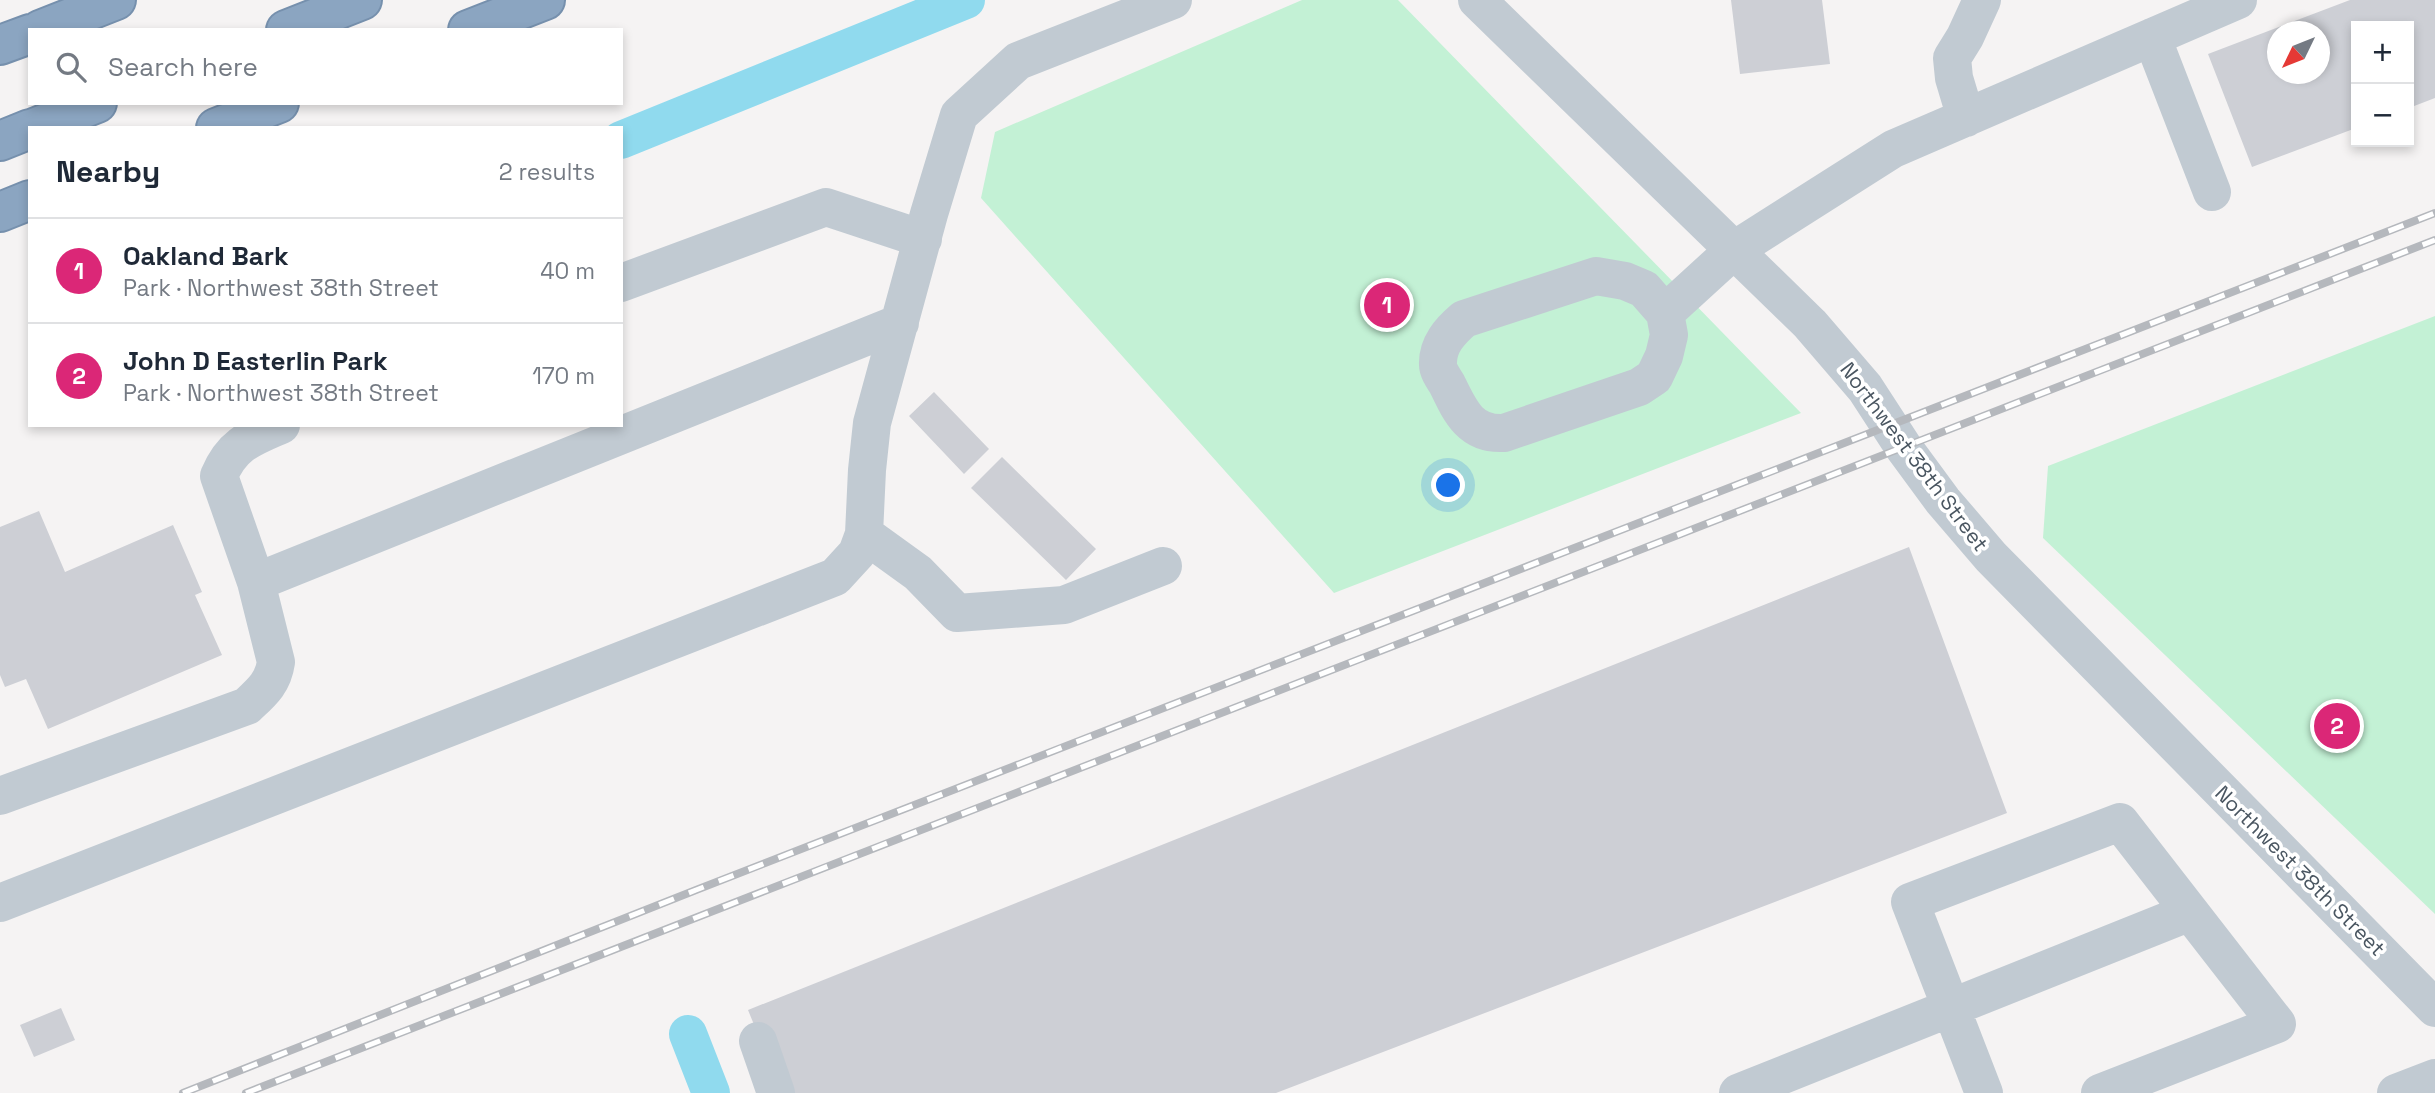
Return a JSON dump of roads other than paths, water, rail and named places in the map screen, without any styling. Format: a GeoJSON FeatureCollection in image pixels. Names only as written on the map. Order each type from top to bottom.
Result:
{"type":"FeatureCollection","features":[{"type":"Feature","properties":{"kind":"highway"},"geometry":{"type":"LineString","coordinates":[[45,28],[116,0]]}},
{"type":"Feature","properties":{"kind":"highway"},"geometry":{"type":"LineString","coordinates":[[291,28],[362,0]]}},
{"type":"Feature","properties":{"kind":"highway"},"geometry":{"type":"LineString","coordinates":[[473,28],[545,0]]}},
{"type":"Feature","properties":{"kind":"highway"},"geometry":{"type":"LineString","coordinates":[[0,45],[28,35]]}},
{"type":"Feature","properties":{"kind":"highway"},"geometry":{"type":"LineString","coordinates":[[40,126],[92,105]]}},
{"type":"Feature","properties":{"kind":"highway"},"geometry":{"type":"LineString","coordinates":[[221,126],[274,105]]}},
{"type":"Feature","properties":{"kind":"highway"},"geometry":{"type":"LineString","coordinates":[[0,141],[28,130]]}},
{"type":"Feature","properties":{"kind":"highway"},"geometry":{"type":"LineString","coordinates":[[0,212],[28,201]]}},
{"type":"Feature","properties":{"kind":"street"},"geometry":{"type":"LineString","coordinates":[[0,903],[835,577],[857,553],[864,534],[872,422],[959,115],[1018,61],[1173,0]]}},
{"type":"Feature","properties":{"kind":"street"},"geometry":{"type":"LineString","coordinates":[[1966,118],[1954,78],[1952,58],[1982,0]]}},
{"type":"Feature","properties":{"kind":"street"},"geometry":{"type":"LineString","coordinates":[[1665,313],[1734,250],[1893,149],[2238,0]]}},
{"type":"Feature","properties":{"kind":"street","name":"Northwest 38th Street"},"geometry":{"type":"LineString","coordinates":[[1499,7],[1734,250],[1810,324],[1866,388],[1942,501],[1991,557],[2435,1008]]}},
{"type":"Feature","properties":{"kind":"street"},"geometry":{"type":"LineString","coordinates":[[2152,37],[2212,191]]}},
{"type":"Feature","properties":{"kind":"street"},"geometry":{"type":"LineString","coordinates":[[623,282],[827,207],[923,239]]}},
{"type":"Feature","properties":{"kind":"street"},"geometry":{"type":"LineString","coordinates":[[1596,276],[1625,281],[1644,289],[1665,313],[1669,335],[1664,356],[1654,377],[1639,387],[1504,433],[1490,434],[1475,426],[1462,414],[1438,367],[1441,346],[1451,330],[1464,319],[1596,276]]}},
{"type":"Feature","properties":{"kind":"street"},"geometry":{"type":"LineString","coordinates":[[256,582],[900,323]]}},
{"type":"Feature","properties":{"kind":"street"},"geometry":{"type":"LineString","coordinates":[[0,796],[247,706],[266,688],[274,675],[276,662],[256,582],[219,476],[231,452],[248,439],[276,427]]}},
{"type":"Feature","properties":{"kind":"street"},"geometry":{"type":"LineString","coordinates":[[864,534],[918,573],[957,613],[1064,605],[1163,566]]}},
{"type":"Feature","properties":{"kind":"street"},"geometry":{"type":"LineString","coordinates":[[1984,1093],[1910,902],[2120,822],[2277,1024],[2100,1093]]}},
{"type":"Feature","properties":{"kind":"street"},"geometry":{"type":"LineString","coordinates":[[1738,1093],[2190,912]]}},
{"type":"Feature","properties":{"kind":"street"},"geometry":{"type":"LineString","coordinates":[[758,1041],[776,1093]]}},
{"type":"Feature","properties":{"kind":"street"},"geometry":{"type":"LineString","coordinates":[[2396,1093],[2435,1078]]}},
{"type":"Feature","properties":{"kind":"waterway"},"geometry":{"type":"LineString","coordinates":[[623,139],[966,0]]}},
{"type":"Feature","properties":{"kind":"waterway"},"geometry":{"type":"LineString","coordinates":[[688,1034],[711,1093]]}},
{"type":"Feature","properties":{"kind":"railway"},"geometry":{"type":"LineString","coordinates":[[183,1093],[696,890],[2435,213]]}},
{"type":"Feature","properties":{"kind":"railway"},"geometry":{"type":"LineString","coordinates":[[246,1093],[2435,240]]}},
{"type":"Feature","properties":{"kind":"place","name":"Oakland Bark"},"geometry":{"type":"Point","coordinates":[1387,305]}},
{"type":"Feature","properties":{"kind":"place","name":"John D Easterlin Park"},"geometry":{"type":"Point","coordinates":[2337,726]}}]}
